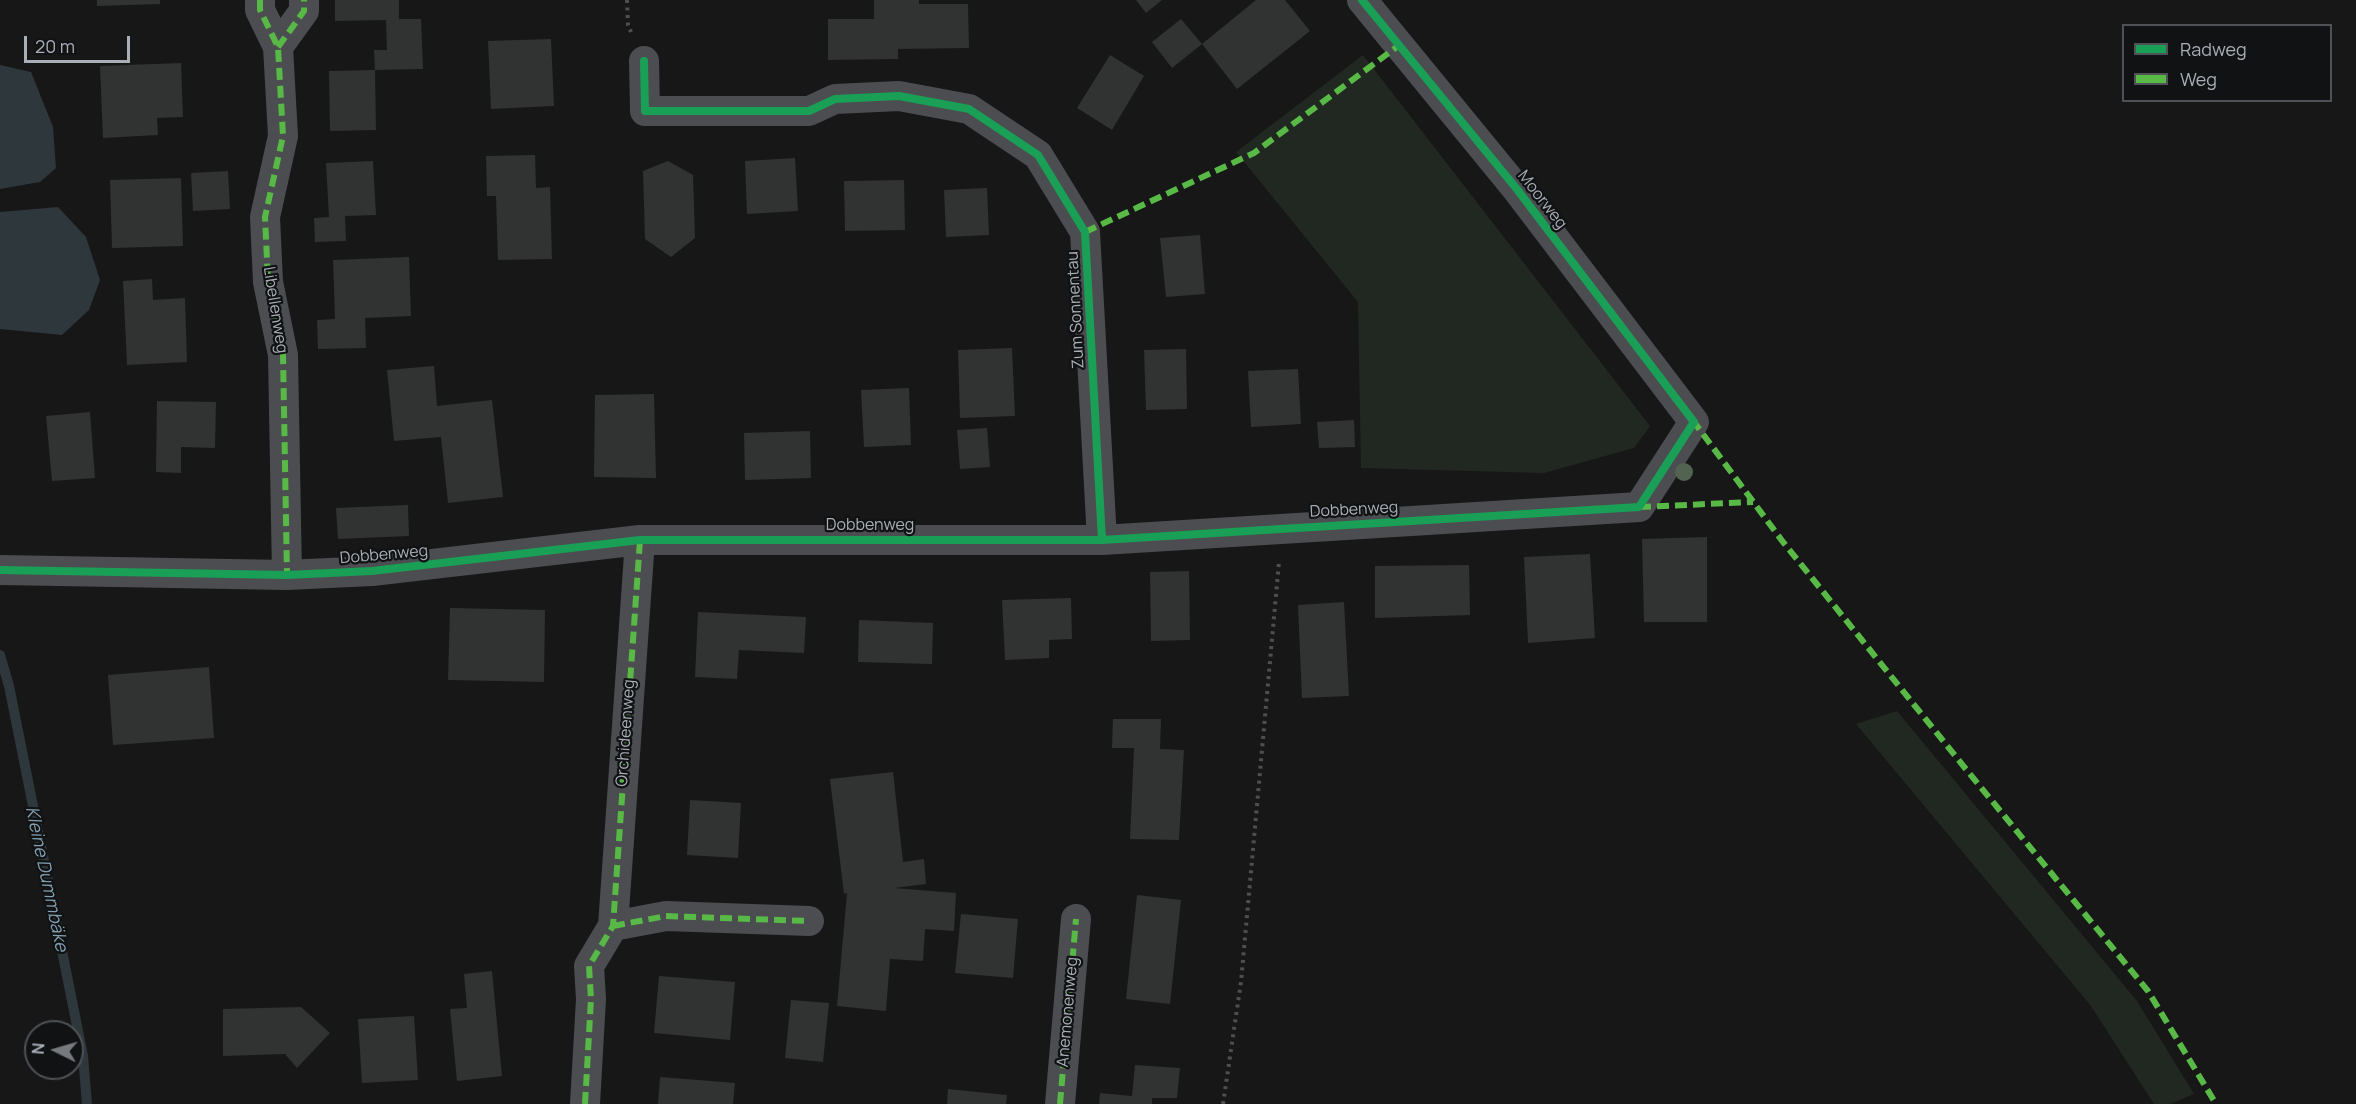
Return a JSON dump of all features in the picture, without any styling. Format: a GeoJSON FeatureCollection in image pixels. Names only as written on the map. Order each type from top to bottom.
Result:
{"type":"FeatureCollection","features":[{"type":"Feature","properties":{"kind":"street","name":"Libellenweg"},"geometry":{"type":"LineString","coordinates":[[260,0],[260,10],[278,47],[283,136],[265,217],[268,282],[284,355],[287,575]]}},
{"type":"Feature","properties":{"kind":"street"},"geometry":{"type":"LineString","coordinates":[[278,47],[304,11],[304,0]]}},
{"type":"Feature","properties":{"kind":"street","name":"Moorweg"},"geometry":{"type":"LineString","coordinates":[[1362,0],[1516,188],[1694,422]]}},
{"type":"Feature","properties":{"kind":"street","name":"Zum Sonnentau"},"geometry":{"type":"LineString","coordinates":[[644,61],[645,111],[809,111],[835,99],[899,96],[969,109],[1038,155],[1085,232],[1102,540]]}},
{"type":"Feature","properties":{"kind":"street","name":"Dobbenweg"},"geometry":{"type":"LineString","coordinates":[[0,570],[287,575],[372,571],[640,540],[1102,540],[1639,507],[1694,422]]}},
{"type":"Feature","properties":{"kind":"street","name":"Orchideenweg"},"geometry":{"type":"LineString","coordinates":[[585,1104],[591,999],[590,966],[612,926],[640,540]]}},
{"type":"Feature","properties":{"kind":"street"},"geometry":{"type":"LineString","coordinates":[[612,926],[666,916],[809,921]]}},
{"type":"Feature","properties":{"kind":"street","name":"Anemonenweg"},"geometry":{"type":"LineString","coordinates":[[1060,1104],[1076,919]]}},
{"type":"Feature","properties":{"kind":"path"},"geometry":{"type":"LineString","coordinates":[[1223,1104],[1241,982],[1283,528]]}},
{"type":"Feature","properties":{"kind":"shaded area"},"geometry":{"type":"Polygon","coordinates":[[[1363,55],[1650,426],[1634,448],[1544,473],[1361,468],[1358,302],[1236,152],[1363,55]]]}},
{"type":"Feature","properties":{"kind":"shaded area"},"geometry":{"type":"Polygon","coordinates":[[[0,65],[31,72],[53,127],[56,168],[40,182],[0,189],[0,65]]]}},
{"type":"Feature","properties":{"kind":"shaded area"},"geometry":{"type":"Polygon","coordinates":[[[58,207],[86,237],[100,280],[89,310],[62,335],[0,329],[0,212],[58,207]]]}},
{"type":"Feature","properties":{"kind":"shaded area"},"geometry":{"type":"Polygon","coordinates":[[[1897,711],[2137,1001],[2194,1094],[2170,1104],[2154,1104],[2091,1006],[1856,724],[1897,711]]]}},
{"type":"Feature","properties":{"kind":"building"},"geometry":{"type":"Polygon","coordinates":[[[97,0],[160,0],[160,4],[97,6],[97,0]]]}},
{"type":"Feature","properties":{"kind":"building"},"geometry":{"type":"Polygon","coordinates":[[[335,0],[399,0],[399,19],[421,19],[423,69],[375,70],[374,50],[387,50],[386,20],[335,21],[335,0]]]}},
{"type":"Feature","properties":{"kind":"building"},"geometry":{"type":"Polygon","coordinates":[[[874,0],[919,0],[919,4],[968,4],[969,48],[898,49],[898,59],[828,60],[828,19],[874,19],[874,0]]]}},
{"type":"Feature","properties":{"kind":"building"},"geometry":{"type":"Polygon","coordinates":[[[1136,0],[1162,0],[1146,13],[1136,0]]]}},
{"type":"Feature","properties":{"kind":"building"},"geometry":{"type":"Polygon","coordinates":[[[1256,0],[1285,0],[1310,31],[1237,89],[1202,44],[1256,0]]]}},
{"type":"Feature","properties":{"kind":"building"},"geometry":{"type":"Polygon","coordinates":[[[1181,19],[1202,44],[1172,68],[1152,42],[1181,19]]]}},
{"type":"Feature","properties":{"kind":"building"},"geometry":{"type":"Polygon","coordinates":[[[551,39],[554,106],[491,109],[488,41],[551,39]]]}},
{"type":"Feature","properties":{"kind":"building"},"geometry":{"type":"Polygon","coordinates":[[[1110,55],[1144,76],[1112,130],[1077,108],[1110,55]]]}},
{"type":"Feature","properties":{"kind":"building"},"geometry":{"type":"Polygon","coordinates":[[[181,63],[183,117],[157,118],[158,135],[103,138],[100,66],[181,63]]]}},
{"type":"Feature","properties":{"kind":"building"},"geometry":{"type":"Polygon","coordinates":[[[375,70],[376,130],[330,131],[329,71],[375,70]]]}},
{"type":"Feature","properties":{"kind":"building"},"geometry":{"type":"Polygon","coordinates":[[[535,155],[536,188],[550,187],[552,259],[498,260],[496,196],[487,196],[486,156],[535,155]]]}},
{"type":"Feature","properties":{"kind":"building"},"geometry":{"type":"Polygon","coordinates":[[[795,158],[798,211],[747,214],[745,161],[795,158]]]}},
{"type":"Feature","properties":{"kind":"building"},"geometry":{"type":"Polygon","coordinates":[[[373,161],[376,215],[345,216],[346,241],[315,242],[314,218],[329,217],[326,163],[373,161]]]}},
{"type":"Feature","properties":{"kind":"building"},"geometry":{"type":"Polygon","coordinates":[[[668,161],[693,175],[695,238],[671,257],[645,239],[643,171],[668,161]]]}},
{"type":"Feature","properties":{"kind":"building"},"geometry":{"type":"Polygon","coordinates":[[[228,171],[230,209],[193,211],[191,173],[228,171]]]}},
{"type":"Feature","properties":{"kind":"building"},"geometry":{"type":"Polygon","coordinates":[[[181,178],[183,246],[112,248],[110,180],[181,178]]]}},
{"type":"Feature","properties":{"kind":"building"},"geometry":{"type":"Polygon","coordinates":[[[904,180],[905,230],[845,231],[844,181],[904,180]]]}},
{"type":"Feature","properties":{"kind":"building"},"geometry":{"type":"Polygon","coordinates":[[[987,188],[989,235],[946,237],[944,190],[987,188]]]}},
{"type":"Feature","properties":{"kind":"building"},"geometry":{"type":"Polygon","coordinates":[[[1200,235],[1205,294],[1166,297],[1160,238],[1200,235]]]}},
{"type":"Feature","properties":{"kind":"building"},"geometry":{"type":"Polygon","coordinates":[[[409,257],[411,316],[365,318],[366,348],[318,349],[317,320],[335,319],[333,260],[409,257]]]}},
{"type":"Feature","properties":{"kind":"building"},"geometry":{"type":"Polygon","coordinates":[[[152,279],[153,300],[185,298],[187,362],[127,365],[123,281],[152,279]]]}},
{"type":"Feature","properties":{"kind":"building"},"geometry":{"type":"Polygon","coordinates":[[[1012,348],[1015,416],[960,418],[958,350],[1012,348]]]}},
{"type":"Feature","properties":{"kind":"building"},"geometry":{"type":"Polygon","coordinates":[[[1186,349],[1187,409],[1146,410],[1144,350],[1186,349]]]}},
{"type":"Feature","properties":{"kind":"building"},"geometry":{"type":"Polygon","coordinates":[[[434,366],[437,406],[492,400],[503,497],[448,503],[441,437],[394,441],[387,370],[434,366]]]}},
{"type":"Feature","properties":{"kind":"building"},"geometry":{"type":"Polygon","coordinates":[[[1298,369],[1301,424],[1251,427],[1248,371],[1298,369]]]}},
{"type":"Feature","properties":{"kind":"building"},"geometry":{"type":"Polygon","coordinates":[[[909,388],[911,445],[864,447],[861,390],[909,388]]]}},
{"type":"Feature","properties":{"kind":"building"},"geometry":{"type":"Polygon","coordinates":[[[654,394],[656,478],[594,477],[595,395],[654,394]]]}},
{"type":"Feature","properties":{"kind":"building"},"geometry":{"type":"Polygon","coordinates":[[[157,401],[216,402],[215,448],[181,447],[181,473],[156,472],[157,401]]]}},
{"type":"Feature","properties":{"kind":"building"},"geometry":{"type":"Polygon","coordinates":[[[90,412],[95,478],[52,481],[46,416],[90,412]]]}},
{"type":"Feature","properties":{"kind":"building"},"geometry":{"type":"Polygon","coordinates":[[[1354,420],[1355,447],[1319,448],[1317,422],[1354,420]]]}},
{"type":"Feature","properties":{"kind":"building"},"geometry":{"type":"Polygon","coordinates":[[[987,428],[990,467],[960,469],[957,430],[987,428]]]}},
{"type":"Feature","properties":{"kind":"building"},"geometry":{"type":"Polygon","coordinates":[[[810,431],[811,478],[745,480],[744,433],[810,431]]]}},
{"type":"Feature","properties":{"kind":"building"},"geometry":{"type":"Polygon","coordinates":[[[408,505],[409,536],[338,539],[336,508],[408,505]]]}},
{"type":"Feature","properties":{"kind":"building"},"geometry":{"type":"Polygon","coordinates":[[[1707,537],[1707,622],[1644,622],[1642,539],[1707,537]]]}},
{"type":"Feature","properties":{"kind":"building"},"geometry":{"type":"Polygon","coordinates":[[[1590,554],[1595,638],[1528,643],[1524,557],[1590,554]]]}},
{"type":"Feature","properties":{"kind":"building"},"geometry":{"type":"Polygon","coordinates":[[[1469,565],[1470,615],[1375,618],[1375,566],[1469,565]]]}},
{"type":"Feature","properties":{"kind":"building"},"geometry":{"type":"Polygon","coordinates":[[[1189,571],[1190,640],[1151,641],[1150,572],[1189,571]]]}},
{"type":"Feature","properties":{"kind":"building"},"geometry":{"type":"Polygon","coordinates":[[[1071,598],[1072,639],[1049,640],[1049,658],[1005,660],[1002,600],[1071,598]]]}},
{"type":"Feature","properties":{"kind":"building"},"geometry":{"type":"Polygon","coordinates":[[[1344,602],[1349,696],[1302,698],[1298,605],[1344,602]]]}},
{"type":"Feature","properties":{"kind":"building"},"geometry":{"type":"Polygon","coordinates":[[[450,608],[545,610],[544,682],[448,680],[450,608]]]}},
{"type":"Feature","properties":{"kind":"building"},"geometry":{"type":"Polygon","coordinates":[[[698,612],[806,617],[804,653],[739,650],[737,679],[695,677],[698,612]]]}},
{"type":"Feature","properties":{"kind":"building"},"geometry":{"type":"Polygon","coordinates":[[[859,620],[933,623],[932,664],[858,662],[859,620]]]}},
{"type":"Feature","properties":{"kind":"building"},"geometry":{"type":"Polygon","coordinates":[[[209,667],[214,738],[113,745],[108,675],[209,667]]]}},
{"type":"Feature","properties":{"kind":"building"},"geometry":{"type":"Polygon","coordinates":[[[1113,719],[1161,719],[1160,749],[1184,750],[1179,840],[1130,839],[1134,748],[1112,748],[1113,719]]]}},
{"type":"Feature","properties":{"kind":"building"},"geometry":{"type":"Polygon","coordinates":[[[893,772],[903,862],[924,859],[926,884],[894,888],[956,893],[954,931],[925,929],[923,961],[890,959],[886,1011],[837,1006],[847,893],[844,894],[830,779],[893,772]]]}},
{"type":"Feature","properties":{"kind":"building"},"geometry":{"type":"Polygon","coordinates":[[[690,800],[741,803],[738,858],[687,855],[690,800]]]}},
{"type":"Feature","properties":{"kind":"building"},"geometry":{"type":"Polygon","coordinates":[[[1137,895],[1181,900],[1170,1004],[1126,999],[1137,895]]]}},
{"type":"Feature","properties":{"kind":"building"},"geometry":{"type":"Polygon","coordinates":[[[961,914],[1018,919],[1013,978],[955,973],[961,914]]]}},
{"type":"Feature","properties":{"kind":"building"},"geometry":{"type":"Polygon","coordinates":[[[492,971],[502,1076],[457,1081],[450,1009],[467,1008],[464,974],[492,971]]]}},
{"type":"Feature","properties":{"kind":"building"},"geometry":{"type":"Polygon","coordinates":[[[659,976],[735,982],[730,1040],[654,1033],[659,976]]]}},
{"type":"Feature","properties":{"kind":"building"},"geometry":{"type":"Polygon","coordinates":[[[791,1000],[829,1003],[823,1062],[785,1058],[791,1000]]]}},
{"type":"Feature","properties":{"kind":"building"},"geometry":{"type":"Polygon","coordinates":[[[301,1007],[330,1033],[297,1068],[285,1054],[223,1056],[223,1009],[301,1007]]]}},
{"type":"Feature","properties":{"kind":"building"},"geometry":{"type":"Polygon","coordinates":[[[414,1016],[418,1080],[362,1083],[358,1019],[414,1016]]]}},
{"type":"Feature","properties":{"kind":"building"},"geometry":{"type":"Polygon","coordinates":[[[1135,1065],[1180,1068],[1177,1098],[1152,1098],[1152,1104],[1099,1104],[1100,1093],[1132,1096],[1135,1065]]]}},
{"type":"Feature","properties":{"kind":"building"},"geometry":{"type":"Polygon","coordinates":[[[660,1077],[735,1083],[733,1104],[658,1104],[660,1077]]]}},
{"type":"Feature","properties":{"kind":"building"},"geometry":{"type":"Polygon","coordinates":[[[948,1089],[1007,1095],[1006,1104],[947,1104],[948,1089]]]}},
{"type":"Feature","properties":{"kind":"waterway","name":"Kleine Dummbäke"},"geometry":{"type":"LineString","coordinates":[[0,655],[9,686],[83,1056],[87,1104]]}},
{"type":"Feature","properties":{"kind":"marked path"},"geometry":{"type":"LineString","coordinates":[[260,0],[260,10],[278,47],[283,136],[265,217],[268,282],[283,355],[287,575]]}},
{"type":"Feature","properties":{"kind":"marked path"},"geometry":{"type":"LineString","coordinates":[[278,47],[304,11],[304,0]]}},
{"type":"Feature","properties":{"kind":"marked path"},"geometry":{"type":"LineString","coordinates":[[1085,232],[1254,153],[1398,46]]}},
{"type":"Feature","properties":{"kind":"marked path"},"geometry":{"type":"LineString","coordinates":[[1692,424],[1694,422],[1783,542],[2148,991],[2216,1104]]}},
{"type":"Feature","properties":{"kind":"marked path"},"geometry":{"type":"LineString","coordinates":[[1639,507],[1753,502]]}},
{"type":"Feature","properties":{"kind":"marked path"},"geometry":{"type":"LineString","coordinates":[[585,1104],[591,999],[589,966],[613,926],[640,540]]}},
{"type":"Feature","properties":{"kind":"marked path"},"geometry":{"type":"LineString","coordinates":[[613,926],[666,916],[809,921]]}},
{"type":"Feature","properties":{"kind":"marked path"},"geometry":{"type":"LineString","coordinates":[[1060,1104],[1076,919]]}},
{"type":"Feature","properties":{"kind":"cycle path"},"geometry":{"type":"LineString","coordinates":[[0,570],[287,575],[372,571],[640,540],[1102,540],[1639,507],[1694,422],[1516,188],[1362,0]]}},
{"type":"Feature","properties":{"kind":"cycle path"},"geometry":{"type":"LineString","coordinates":[[644,61],[645,111],[809,111],[835,99],[899,96],[969,109],[1038,155],[1085,232],[1102,540]]}}]}
